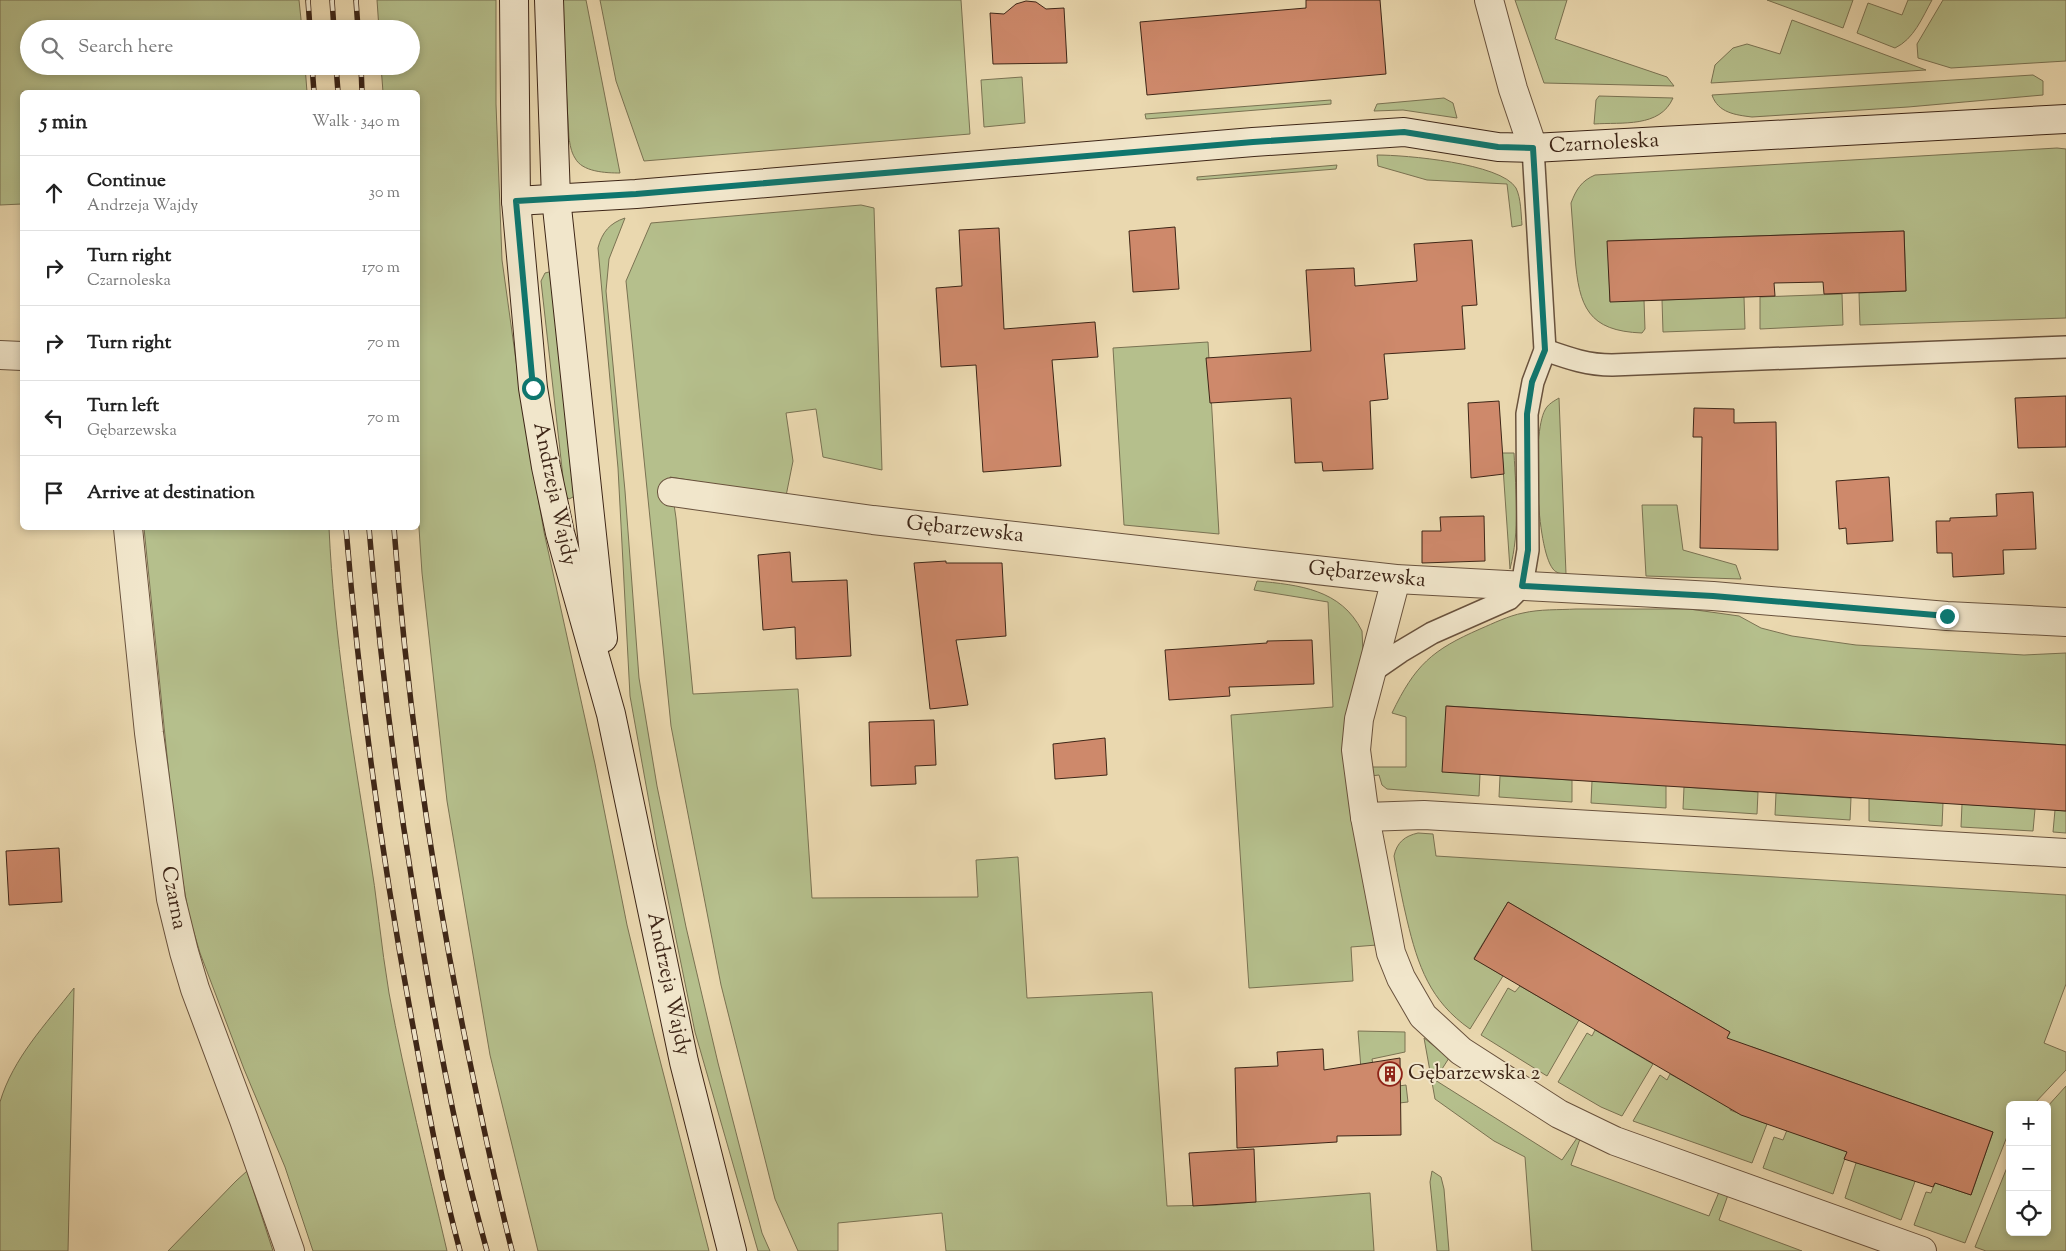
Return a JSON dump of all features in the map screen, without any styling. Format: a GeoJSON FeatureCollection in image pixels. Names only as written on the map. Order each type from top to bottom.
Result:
{"type":"FeatureCollection","features":[{"type":"Feature","properties":{"kind":"street","name":"Andrzeja Wajdy"},"geometry":{"type":"LineString","coordinates":[[514,0],[516,201],[533,388],[546,467],[560,533],[611,714],[684,1062],[732,1251]]}},
{"type":"Feature","properties":{"kind":"street","name":"Andrzeja Wajdy"},"geometry":{"type":"LineString","coordinates":[[549,0],[556,198],[611,714]]}},
{"type":"Feature","properties":{"kind":"street"},"geometry":{"type":"LineString","coordinates":[[1489,0],[1513,89],[1533,148]]}},
{"type":"Feature","properties":{"kind":"street","name":"Czarnoleska"},"geometry":{"type":"LineString","coordinates":[[516,201],[636,194],[1253,142],[1404,132],[1498,147],[1533,148],[2066,119]]}},
{"type":"Feature","properties":{"kind":"street","name":"Gębarzewska"},"geometry":{"type":"LineString","coordinates":[[672,492],[873,520],[1396,579],[1713,596],[1947,616],[2066,622]]}},
{"type":"Feature","properties":{"kind":"street","name":"Czarna"},"geometry":{"type":"LineString","coordinates":[[128,530],[149,733],[171,898],[195,988],[290,1251]]}},
{"type":"Feature","properties":{"kind":"street"},"geometry":{"type":"LineString","coordinates":[[1396,579],[1359,719],[1356,750],[1365,817],[1391,953],[1401,978],[1423,1016],[1461,1050],[1559,1114],[1586,1128],[1615,1141],[1922,1251]]}},
{"type":"Feature","properties":{"kind":"street"},"geometry":{"type":"LineString","coordinates":[[1365,817],[1424,815],[2066,853]]}},
{"type":"Feature","properties":{"kind":"lane"},"geometry":{"type":"LineString","coordinates":[[1371,672],[1432,633],[1509,599],[1522,586],[1528,550],[1527,414],[1532,382],[1545,350],[1533,148]]}},
{"type":"Feature","properties":{"kind":"lane"},"geometry":{"type":"LineString","coordinates":[[1545,350],[1578,362],[1593,365],[1612,365],[2066,347]]}},
{"type":"Feature","properties":{"kind":"green space"},"geometry":{"type":"Polygon","coordinates":[[[0,0],[299,0],[301,20],[20,20],[20,75],[306,75],[307,90],[20,90],[20,204],[0,205],[0,0]]]}},
{"type":"Feature","properties":{"kind":"green space"},"geometry":{"type":"Polygon","coordinates":[[[377,0],[496,0],[496,104],[502,260],[522,404],[544,532],[595,764],[627,925],[709,1251],[538,1251],[490,1055],[447,801],[422,573],[419,530],[420,90],[383,90],[382,75],[420,75],[420,20],[378,20],[377,0]]]}},
{"type":"Feature","properties":{"kind":"green space"},"geometry":{"type":"Polygon","coordinates":[[[561,0],[586,0],[620,173],[589,169],[578,163],[572,151],[569,138],[561,0]]]}},
{"type":"Feature","properties":{"kind":"green space"},"geometry":{"type":"Polygon","coordinates":[[[600,0],[961,0],[970,134],[644,161],[616,81],[600,0]]]}},
{"type":"Feature","properties":{"kind":"green space"},"geometry":{"type":"Polygon","coordinates":[[[1515,0],[1567,0],[1555,39],[1667,77],[1674,86],[1544,83],[1515,0]]]}},
{"type":"Feature","properties":{"kind":"green space"},"geometry":{"type":"Polygon","coordinates":[[[1767,0],[1853,0],[1843,28],[1767,0]]]}},
{"type":"Feature","properties":{"kind":"green space"},"geometry":{"type":"Polygon","coordinates":[[[1908,0],[1932,0],[1917,27],[1902,44],[1895,48],[1857,33],[1868,3],[1902,15],[1908,0]]]}},
{"type":"Feature","properties":{"kind":"green space"},"geometry":{"type":"Polygon","coordinates":[[[1943,0],[2066,0],[2066,61],[1951,68],[1918,58],[1917,44],[1943,0]]]}},
{"type":"Feature","properties":{"kind":"green space"},"geometry":{"type":"Polygon","coordinates":[[[1792,20],[1926,70],[1711,83],[1715,65],[1733,48],[1747,44],[1780,54],[1792,20]]]}},
{"type":"Feature","properties":{"kind":"green space"},"geometry":{"type":"Polygon","coordinates":[[[2033,75],[2043,81],[2043,95],[1908,107],[1752,117],[1728,112],[1719,106],[1712,95],[2033,75]]]}},
{"type":"Feature","properties":{"kind":"green space"},"geometry":{"type":"Polygon","coordinates":[[[1022,77],[1025,123],[984,127],[981,80],[1022,77]]]}},
{"type":"Feature","properties":{"kind":"green space"},"geometry":{"type":"Polygon","coordinates":[[[1599,96],[1673,98],[1667,108],[1650,119],[1628,123],[1594,124],[1596,100],[1599,96]]]}},
{"type":"Feature","properties":{"kind":"green space"},"geometry":{"type":"Polygon","coordinates":[[[1444,98],[1453,103],[1457,118],[1403,110],[1374,111],[1377,104],[1444,98]]]}},
{"type":"Feature","properties":{"kind":"green space"},"geometry":{"type":"Polygon","coordinates":[[[1331,100],[1331,104],[1146,119],[1145,114],[1331,100]]]}},
{"type":"Feature","properties":{"kind":"green space"},"geometry":{"type":"Polygon","coordinates":[[[2066,149],[2066,318],[1860,325],[1859,293],[1906,291],[1904,231],[1608,241],[1610,301],[1644,300],[1645,329],[1642,333],[1609,327],[1598,321],[1590,313],[1580,290],[1575,257],[1571,203],[1580,186],[1595,175],[2066,149]]]}},
{"type":"Feature","properties":{"kind":"green space"},"geometry":{"type":"Polygon","coordinates":[[[1377,155],[1451,162],[1492,172],[1507,179],[1518,192],[1522,225],[1512,227],[1507,184],[1427,180],[1378,166],[1377,155]]]}},
{"type":"Feature","properties":{"kind":"green space"},"geometry":{"type":"Polygon","coordinates":[[[1337,165],[1336,169],[1197,180],[1197,177],[1337,165]]]}},
{"type":"Feature","properties":{"kind":"green space"},"geometry":{"type":"Polygon","coordinates":[[[861,205],[874,208],[882,470],[823,457],[816,409],[786,413],[793,461],[786,496],[670,477],[676,518],[693,694],[798,689],[812,898],[978,897],[976,860],[1018,857],[1027,998],[1152,992],[1167,1206],[1216,1205],[1370,1193],[1374,1251],[946,1251],[942,1213],[838,1223],[838,1251],[798,1251],[775,1199],[721,985],[671,726],[626,281],[651,223],[861,205]]]}},
{"type":"Feature","properties":{"kind":"green space"},"geometry":{"type":"Polygon","coordinates":[[[625,218],[609,259],[606,291],[625,491],[639,678],[657,786],[686,927],[718,1063],[762,1233],[770,1251],[758,1251],[695,1032],[657,846],[630,696],[618,468],[598,248],[607,229],[625,218]]]}},
{"type":"Feature","properties":{"kind":"green space"},"geometry":{"type":"Polygon","coordinates":[[[549,272],[552,274],[577,495],[569,499],[565,495],[541,281],[545,273],[549,272]]]}},
{"type":"Feature","properties":{"kind":"green space"},"geometry":{"type":"Polygon","coordinates":[[[1842,294],[1843,325],[1760,329],[1760,297],[1842,294]]]}},
{"type":"Feature","properties":{"kind":"green space"},"geometry":{"type":"Polygon","coordinates":[[[1744,297],[1745,329],[1663,332],[1662,300],[1744,297]]]}},
{"type":"Feature","properties":{"kind":"green space"},"geometry":{"type":"Polygon","coordinates":[[[1208,342],[1219,534],[1124,525],[1113,348],[1208,342]]]}},
{"type":"Feature","properties":{"kind":"green space"},"geometry":{"type":"Polygon","coordinates":[[[1559,398],[1566,574],[1554,570],[1547,557],[1540,516],[1537,465],[1538,442],[1545,410],[1559,398]]]}},
{"type":"Feature","properties":{"kind":"green space"},"geometry":{"type":"Polygon","coordinates":[[[1502,453],[1514,453],[1516,526],[1510,569],[1502,453]]]}},
{"type":"Feature","properties":{"kind":"green space"},"geometry":{"type":"Polygon","coordinates":[[[1642,505],[1677,505],[1683,550],[1736,565],[1741,579],[1646,576],[1642,505]]]}},
{"type":"Feature","properties":{"kind":"green space"},"geometry":{"type":"Polygon","coordinates":[[[144,530],[329,530],[331,568],[344,690],[372,868],[389,993],[409,1090],[447,1251],[313,1251],[285,1167],[244,1069],[200,953],[189,916],[179,860],[144,530]]]}},
{"type":"Feature","properties":{"kind":"green space"},"geometry":{"type":"Polygon","coordinates":[[[1257,581],[1303,588],[1331,598],[1343,606],[1362,631],[1377,945],[1351,947],[1353,981],[1249,988],[1231,715],[1333,707],[1328,602],[1254,590],[1257,581]]]}},
{"type":"Feature","properties":{"kind":"green space"},"geometry":{"type":"Polygon","coordinates":[[[1689,609],[1739,616],[1761,628],[1792,636],[1856,645],[2024,655],[2066,653],[2066,745],[1447,706],[1480,774],[1479,796],[1387,789],[1382,785],[1379,775],[1371,776],[1372,767],[1406,767],[1406,717],[1392,713],[1400,696],[1417,671],[1437,652],[1463,637],[1512,616],[1536,611],[1689,609]]]}},
{"type":"Feature","properties":{"kind":"green space"},"geometry":{"type":"Polygon","coordinates":[[[1500,776],[1572,780],[1572,802],[1499,797],[1500,776]]]}},
{"type":"Feature","properties":{"kind":"green space"},"geometry":{"type":"Polygon","coordinates":[[[1592,781],[1666,785],[1666,808],[1591,803],[1592,781]]]}},
{"type":"Feature","properties":{"kind":"green space"},"geometry":{"type":"Polygon","coordinates":[[[1684,787],[1758,792],[1757,814],[1683,809],[1684,787]]]}},
{"type":"Feature","properties":{"kind":"green space"},"geometry":{"type":"Polygon","coordinates":[[[1776,793],[1851,798],[1850,820],[1775,815],[1776,793]]]}},
{"type":"Feature","properties":{"kind":"green space"},"geometry":{"type":"Polygon","coordinates":[[[1869,798],[1943,803],[1942,826],[1869,821],[1869,798]]]}},
{"type":"Feature","properties":{"kind":"green space"},"geometry":{"type":"Polygon","coordinates":[[[1962,804],[2035,809],[2033,831],[1961,827],[1962,804]]]}},
{"type":"Feature","properties":{"kind":"green space"},"geometry":{"type":"Polygon","coordinates":[[[2055,810],[2066,811],[2066,833],[2053,832],[2055,810]]]}},
{"type":"Feature","properties":{"kind":"green space"},"geometry":{"type":"Polygon","coordinates":[[[1418,833],[1433,834],[1436,856],[2066,895],[2066,984],[2044,1043],[2066,1052],[2066,1070],[2037,1101],[2006,1101],[2006,1139],[1965,1243],[1914,1225],[1926,1192],[1931,1193],[1935,1183],[1971,1195],[1993,1132],[1752,1047],[1730,1110],[1767,1124],[1752,1163],[1633,1121],[1660,1075],[1667,1080],[1670,1074],[1697,1089],[1730,1032],[1508,902],[1474,958],[1503,976],[1470,1029],[1445,1007],[1435,994],[1421,967],[1411,937],[1394,856],[1402,840],[1418,833]]]}},
{"type":"Feature","properties":{"kind":"green space"},"geometry":{"type":"Polygon","coordinates":[[[1520,986],[1579,1020],[1547,1076],[1481,1035],[1508,988],[1515,992],[1520,986]]]}},
{"type":"Feature","properties":{"kind":"green space"},"geometry":{"type":"Polygon","coordinates":[[[74,988],[68,1251],[0,1251],[0,1102],[13,1071],[31,1042],[74,988]]]}},
{"type":"Feature","properties":{"kind":"green space"},"geometry":{"type":"Polygon","coordinates":[[[1595,1030],[1653,1064],[1622,1116],[1601,1107],[1558,1082],[1587,1033],[1592,1036],[1595,1030]]]}},
{"type":"Feature","properties":{"kind":"green space"},"geometry":{"type":"Polygon","coordinates":[[[1358,1031],[1405,1032],[1405,1052],[1372,1059],[1377,1089],[1406,1085],[1408,1102],[1364,1107],[1358,1031]]]}},
{"type":"Feature","properties":{"kind":"green space"},"geometry":{"type":"Polygon","coordinates":[[[1424,1038],[1449,1058],[1435,1080],[1562,1160],[1577,1138],[1580,1139],[1571,1165],[1709,1216],[1719,1192],[1728,1195],[1719,1220],[1802,1251],[1532,1251],[1525,1157],[1494,1141],[1435,1099],[1424,1038]]]}},
{"type":"Feature","properties":{"kind":"green space"},"geometry":{"type":"Polygon","coordinates":[[[2066,1086],[2066,1251],[1986,1251],[1975,1247],[2006,1170],[2006,1236],[2051,1236],[2051,1103],[2066,1086]]]}},
{"type":"Feature","properties":{"kind":"green space"},"geometry":{"type":"Polygon","coordinates":[[[1787,1130],[1847,1152],[1833,1194],[1763,1168],[1774,1137],[1783,1140],[1787,1130]]]}},
{"type":"Feature","properties":{"kind":"green space"},"geometry":{"type":"Polygon","coordinates":[[[1856,1163],[1917,1176],[1901,1220],[1845,1198],[1856,1163]]]}},
{"type":"Feature","properties":{"kind":"green space"},"geometry":{"type":"Polygon","coordinates":[[[247,1171],[273,1251],[168,1251],[236,1181],[247,1171]]]}},
{"type":"Feature","properties":{"kind":"green space"},"geometry":{"type":"Polygon","coordinates":[[[1432,1171],[1441,1177],[1444,1189],[1449,1251],[1437,1251],[1430,1182],[1432,1171]]]}},
{"type":"Feature","properties":{"kind":"building"},"geometry":{"type":"Polygon","coordinates":[[[1306,0],[1380,0],[1386,74],[1147,95],[1140,22],[1306,8],[1306,0]]]}},
{"type":"Feature","properties":{"kind":"building"},"geometry":{"type":"Polygon","coordinates":[[[1026,1],[1036,2],[1046,9],[1064,8],[1067,63],[993,64],[990,13],[1004,14],[1016,4],[1026,1]]]}},
{"type":"Feature","properties":{"kind":"building"},"geometry":{"type":"Polygon","coordinates":[[[1175,227],[1179,289],[1133,292],[1129,231],[1175,227]]]}},
{"type":"Feature","properties":{"kind":"building"},"geometry":{"type":"Polygon","coordinates":[[[999,228],[1004,329],[1095,322],[1098,357],[1052,360],[1061,466],[983,472],[976,365],[941,367],[936,288],[962,286],[959,230],[999,228]]]}},
{"type":"Feature","properties":{"kind":"building"},"geometry":{"type":"Polygon","coordinates":[[[1904,231],[1906,291],[1824,294],[1823,282],[1774,283],[1775,296],[1610,302],[1607,241],[1904,231]]]}},
{"type":"Feature","properties":{"kind":"building"},"geometry":{"type":"Polygon","coordinates":[[[1472,240],[1477,305],[1462,306],[1465,349],[1384,354],[1388,399],[1370,401],[1373,469],[1323,471],[1322,462],[1295,463],[1291,398],[1210,403],[1206,358],[1311,351],[1306,270],[1354,268],[1355,286],[1417,281],[1414,244],[1472,240]]]}},
{"type":"Feature","properties":{"kind":"building"},"geometry":{"type":"Polygon","coordinates":[[[2066,396],[2066,447],[2018,448],[2015,398],[2066,396]]]}},
{"type":"Feature","properties":{"kind":"building"},"geometry":{"type":"Polygon","coordinates":[[[1499,401],[1504,474],[1471,478],[1468,403],[1499,401]]]}},
{"type":"Feature","properties":{"kind":"building"},"geometry":{"type":"Polygon","coordinates":[[[1694,408],[1734,409],[1734,423],[1776,422],[1778,550],[1700,548],[1702,437],[1693,437],[1694,408]]]}},
{"type":"Feature","properties":{"kind":"building"},"geometry":{"type":"Polygon","coordinates":[[[1889,477],[1893,541],[1847,544],[1846,528],[1839,529],[1836,481],[1889,477]]]}},
{"type":"Feature","properties":{"kind":"building"},"geometry":{"type":"Polygon","coordinates":[[[2033,492],[2036,549],[2003,550],[2004,574],[1953,577],[1952,553],[1937,553],[1936,521],[1950,521],[1950,518],[1997,516],[1996,494],[2033,492]]]}},
{"type":"Feature","properties":{"kind":"building"},"geometry":{"type":"Polygon","coordinates":[[[1484,516],[1485,561],[1422,563],[1422,531],[1441,531],[1440,517],[1484,516]]]}},
{"type":"Feature","properties":{"kind":"building"},"geometry":{"type":"Polygon","coordinates":[[[790,552],[792,582],[847,580],[851,656],[796,659],[795,627],[763,630],[758,555],[790,552]]]}},
{"type":"Feature","properties":{"kind":"building"},"geometry":{"type":"Polygon","coordinates":[[[946,561],[946,563],[1002,563],[1006,636],[956,640],[968,705],[930,709],[914,563],[946,561]]]}},
{"type":"Feature","properties":{"kind":"building"},"geometry":{"type":"Polygon","coordinates":[[[1312,640],[1314,684],[1229,687],[1230,696],[1169,700],[1165,650],[1267,643],[1267,641],[1312,640]]]}},
{"type":"Feature","properties":{"kind":"building"},"geometry":{"type":"Polygon","coordinates":[[[1446,706],[2066,745],[2066,811],[1442,772],[1446,706]]]}},
{"type":"Feature","properties":{"kind":"building"},"geometry":{"type":"Polygon","coordinates":[[[934,720],[936,765],[915,766],[916,784],[871,786],[869,722],[934,720]]]}},
{"type":"Feature","properties":{"kind":"building"},"geometry":{"type":"Polygon","coordinates":[[[1105,738],[1107,775],[1055,779],[1053,744],[1105,738]]]}},
{"type":"Feature","properties":{"kind":"building"},"geometry":{"type":"Polygon","coordinates":[[[59,848],[62,902],[9,905],[6,851],[59,848]]]}},
{"type":"Feature","properties":{"kind":"building"},"geometry":{"type":"Polygon","coordinates":[[[1508,902],[1730,1032],[1727,1038],[1993,1132],[1971,1195],[1935,1183],[1933,1187],[1844,1159],[1847,1152],[1741,1115],[1474,959],[1508,902]]]}},
{"type":"Feature","properties":{"kind":"building"},"geometry":{"type":"Polygon","coordinates":[[[1323,1049],[1324,1070],[1400,1058],[1401,1135],[1337,1136],[1337,1142],[1237,1148],[1235,1068],[1278,1066],[1277,1052],[1323,1049]]]}},
{"type":"Feature","properties":{"kind":"building"},"geometry":{"type":"Polygon","coordinates":[[[1254,1149],[1256,1202],[1193,1206],[1189,1153],[1254,1149]]]}},
{"type":"Feature","properties":{"kind":"railway"},"geometry":{"type":"LineString","coordinates":[[308,0],[309,20]]}},
{"type":"Feature","properties":{"kind":"railway"},"geometry":{"type":"LineString","coordinates":[[332,0],[333,20]]}},
{"type":"Feature","properties":{"kind":"railway"},"geometry":{"type":"LineString","coordinates":[[356,0],[357,20]]}},
{"type":"Feature","properties":{"kind":"railway"},"geometry":{"type":"LineString","coordinates":[[313,75],[314,90]]}},
{"type":"Feature","properties":{"kind":"railway"},"geometry":{"type":"LineString","coordinates":[[337,75],[338,90]]}},
{"type":"Feature","properties":{"kind":"railway"},"geometry":{"type":"LineString","coordinates":[[361,75],[362,90]]}},
{"type":"Feature","properties":{"kind":"railway"},"geometry":{"type":"LineString","coordinates":[[346,530],[358,655],[374,783],[403,974],[435,1144],[460,1251]]}},
{"type":"Feature","properties":{"kind":"railway"},"geometry":{"type":"LineString","coordinates":[[369,530],[388,708],[420,934],[454,1116],[487,1251]]}},
{"type":"Feature","properties":{"kind":"railway"},"geometry":{"type":"LineString","coordinates":[[394,530],[406,658],[432,854],[467,1048],[512,1251]]}},
{"type":"Feature","properties":{"kind":"place","name":"Gębarzewska 2"},"geometry":{"type":"Point","coordinates":[1390,1074]}},
{"type":"Feature","properties":{"kind":"route"},"geometry":{"type":"LineString","coordinates":[[533,388],[516,201],[636,194],[1253,142],[1404,132],[1470,144],[1533,148],[1545,350],[1532,382],[1527,414],[1528,550],[1522,586],[1713,596],[1947,616]]}}]}
